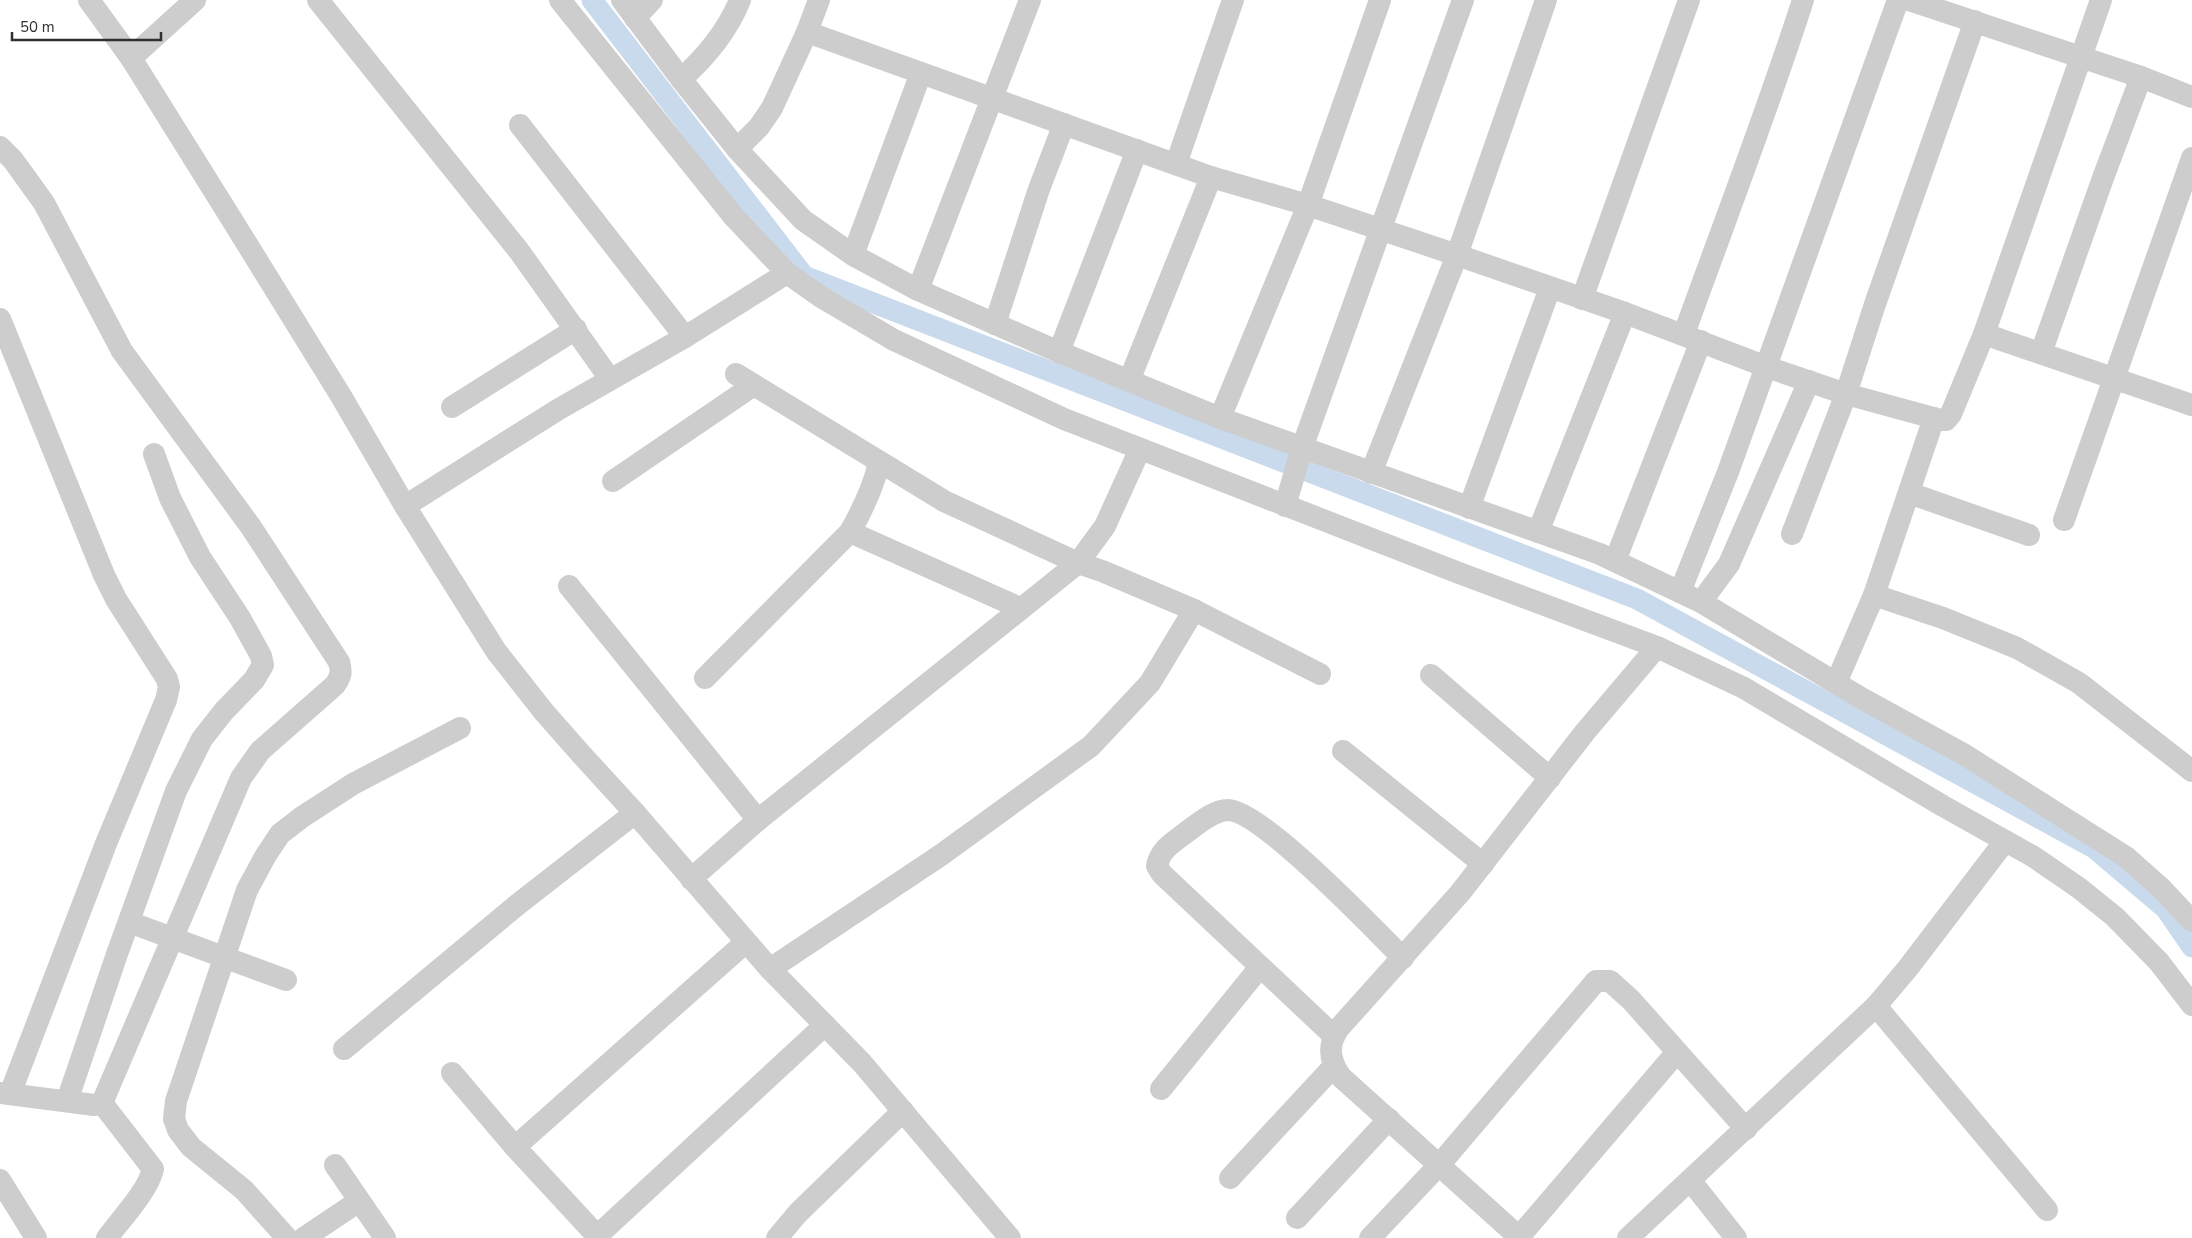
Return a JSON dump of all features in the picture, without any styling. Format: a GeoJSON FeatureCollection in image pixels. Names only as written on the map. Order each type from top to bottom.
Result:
{"type":"FeatureCollection","features":[{"type":"Feature","properties":{"kind":"street"},"geometry":{"type":"LineString","coordinates":[[89,0],[131,58],[342,396],[405,506],[496,651],[544,712],[635,813],[746,942],[862,1063],[1010,1238]]}},
{"type":"Feature","properties":{"kind":"street"},"geometry":{"type":"LineString","coordinates":[[131,58],[195,0]]}},
{"type":"Feature","properties":{"kind":"street"},"geometry":{"type":"LineString","coordinates":[[318,0],[519,251],[610,379]]}},
{"type":"Feature","properties":{"kind":"street"},"geometry":{"type":"LineString","coordinates":[[560,0],[734,217],[787,273],[821,297],[894,340],[1064,419],[1140,449],[1288,497],[1656,647],[1744,688],[2034,856],[2115,917],[2159,962],[2192,1005]]}},
{"type":"Feature","properties":{"kind":"street"},"geometry":{"type":"LineString","coordinates":[[652,0],[629,9],[681,79],[737,148],[804,220],[852,255],[918,290],[1059,352],[1220,418],[1300,456],[1371,473],[1538,532],[1615,562],[1701,602],[1836,683],[1965,755],[2126,857],[2161,888],[2192,921]]}},
{"type":"Feature","properties":{"kind":"street"},"geometry":{"type":"LineString","coordinates":[[681,79],[704,59],[730,23],[740,0]]}},
{"type":"Feature","properties":{"kind":"street"},"geometry":{"type":"LineString","coordinates":[[737,148],[759,126],[772,108],[807,32],[819,0]]}},
{"type":"Feature","properties":{"kind":"street"},"geometry":{"type":"LineString","coordinates":[[918,290],[1030,0]]}},
{"type":"Feature","properties":{"kind":"street"},"geometry":{"type":"LineString","coordinates":[[1176,164],[1233,0]]}},
{"type":"Feature","properties":{"kind":"street"},"geometry":{"type":"LineString","coordinates":[[1220,418],[1308,204],[1380,0]]}},
{"type":"Feature","properties":{"kind":"street"},"geometry":{"type":"LineString","coordinates":[[1288,497],[1300,456],[1463,0]]}},
{"type":"Feature","properties":{"kind":"street"},"geometry":{"type":"LineString","coordinates":[[1371,473],[1457,254],[1546,0]]}},
{"type":"Feature","properties":{"kind":"street"},"geometry":{"type":"LineString","coordinates":[[1582,299],[1689,0]]}},
{"type":"Feature","properties":{"kind":"street"},"geometry":{"type":"LineString","coordinates":[[1615,562],[1692,338],[1761,119],[1780,72],[1803,0]]}},
{"type":"Feature","properties":{"kind":"street"},"geometry":{"type":"LineString","coordinates":[[1680,592],[1767,367],[1898,0]]}},
{"type":"Feature","properties":{"kind":"street"},"geometry":{"type":"LineString","coordinates":[[1909,0],[2141,77],[2192,97]]}},
{"type":"Feature","properties":{"kind":"street"},"geometry":{"type":"LineString","coordinates":[[807,32],[1211,177],[1308,204],[1457,254],[1626,313],[1767,367],[1846,394],[1946,420],[1984,334],[2101,0]]}},
{"type":"Feature","properties":{"kind":"street"},"geometry":{"type":"LineString","coordinates":[[1792,534],[1846,394],[1875,304],[1975,21]]}},
{"type":"Feature","properties":{"kind":"street"},"geometry":{"type":"LineString","coordinates":[[852,255],[921,73]]}},
{"type":"Feature","properties":{"kind":"street"},"geometry":{"type":"LineString","coordinates":[[2041,353],[2141,77]]}},
{"type":"Feature","properties":{"kind":"street"},"geometry":{"type":"LineString","coordinates":[[994,324],[1039,189],[1064,124]]}},
{"type":"Feature","properties":{"kind":"street"},"geometry":{"type":"LineString","coordinates":[[520,125],[685,336]]}},
{"type":"Feature","properties":{"kind":"street"},"geometry":{"type":"LineString","coordinates":[[0,147],[13,160],[44,203],[122,351],[251,527],[339,662],[342,670],[340,677],[327,693],[260,751],[250,762],[220,823],[102,1102],[94,1105],[67,1100],[5,1094],[166,700],[169,687],[104,575],[0,319]]}},
{"type":"Feature","properties":{"kind":"street"},"geometry":{"type":"LineString","coordinates":[[1059,352],[1137,150]]}},
{"type":"Feature","properties":{"kind":"street"},"geometry":{"type":"LineString","coordinates":[[2064,520],[2192,158]]}},
{"type":"Feature","properties":{"kind":"street"},"geometry":{"type":"LineString","coordinates":[[1129,381],[1211,177]]}},
{"type":"Feature","properties":{"kind":"street"},"geometry":{"type":"LineString","coordinates":[[405,506],[559,409],[685,336],[787,273]]}},
{"type":"Feature","properties":{"kind":"street"},"geometry":{"type":"LineString","coordinates":[[1469,508],[1550,288]]}},
{"type":"Feature","properties":{"kind":"street"},"geometry":{"type":"LineString","coordinates":[[1538,532],[1626,313]]}},
{"type":"Feature","properties":{"kind":"street"},"geometry":{"type":"LineString","coordinates":[[452,407],[576,329]]}},
{"type":"Feature","properties":{"kind":"street"},"geometry":{"type":"LineString","coordinates":[[1984,334],[2192,404]]}},
{"type":"Feature","properties":{"kind":"street"},"geometry":{"type":"LineString","coordinates":[[613,481],[744,380],[944,501],[1078,563],[1194,610],[1320,674]]}},
{"type":"Feature","properties":{"kind":"street"},"geometry":{"type":"LineString","coordinates":[[1701,602],[1721,578],[1729,564],[1809,381]]}},
{"type":"Feature","properties":{"kind":"street"},"geometry":{"type":"LineString","coordinates":[[1836,683],[1874,595],[1934,418]]}},
{"type":"Feature","properties":{"kind":"street"},"geometry":{"type":"LineString","coordinates":[[691,879],[758,820],[1078,563],[1105,526],[1140,449]]}},
{"type":"Feature","properties":{"kind":"street"},"geometry":{"type":"LineString","coordinates":[[67,1100],[176,791],[202,739],[224,711],[254,680],[263,665],[261,656],[240,618],[200,557],[170,498],[154,454]]}},
{"type":"Feature","properties":{"kind":"street"},"geometry":{"type":"LineString","coordinates":[[705,678],[850,532],[866,505],[879,463]]}},
{"type":"Feature","properties":{"kind":"street"},"geometry":{"type":"LineString","coordinates":[[1910,493],[2028,535]]}},
{"type":"Feature","properties":{"kind":"street"},"geometry":{"type":"LineString","coordinates":[[850,532],[1020,608]]}},
{"type":"Feature","properties":{"kind":"street"},"geometry":{"type":"LineString","coordinates":[[569,586],[758,820]]}},
{"type":"Feature","properties":{"kind":"street"},"geometry":{"type":"LineString","coordinates":[[1874,595],[1960,624],[2017,648],[2079,683],[2192,771]]}},
{"type":"Feature","properties":{"kind":"street"},"geometry":{"type":"LineString","coordinates":[[770,968],[940,855],[1090,746],[1150,683],[1194,610]]}},
{"type":"Feature","properties":{"kind":"street"},"geometry":{"type":"LineString","coordinates":[[1656,647],[1585,732],[1460,893],[1334,1036],[1330,1048],[1334,1066],[1341,1077],[1440,1164],[1520,1238],[1677,1052]]}},
{"type":"Feature","properties":{"kind":"street"},"geometry":{"type":"LineString","coordinates":[[1431,674],[1550,778]]}},
{"type":"Feature","properties":{"kind":"street"},"geometry":{"type":"LineString","coordinates":[[287,1238],[244,1190],[192,1147],[178,1130],[174,1119],[176,1101],[224,956],[247,890],[280,834],[302,817],[353,784],[460,728]]}},
{"type":"Feature","properties":{"kind":"street"},"geometry":{"type":"LineString","coordinates":[[1342,751],[1483,864]]}},
{"type":"Feature","properties":{"kind":"street"},"geometry":{"type":"LineString","coordinates":[[1334,1036],[1162,874],[1157,866],[1158,858],[1163,850],[1206,819],[1222,810],[1238,812],[1293,850],[1403,958]]}},
{"type":"Feature","properties":{"kind":"street"},"geometry":{"type":"LineString","coordinates":[[344,1049],[517,905],[635,813]]}},
{"type":"Feature","properties":{"kind":"street"},"geometry":{"type":"LineString","coordinates":[[1639,1234],[1690,1180],[1876,1006],[1914,960],[2005,840]]}},
{"type":"Feature","properties":{"kind":"street"},"geometry":{"type":"LineString","coordinates":[[129,922],[286,980]]}},
{"type":"Feature","properties":{"kind":"street"},"geometry":{"type":"LineString","coordinates":[[515,1146],[746,942]]}},
{"type":"Feature","properties":{"kind":"street"},"geometry":{"type":"LineString","coordinates":[[1161,1089],[1260,967]]}},
{"type":"Feature","properties":{"kind":"street"},"geometry":{"type":"LineString","coordinates":[[1370,1238],[1440,1164],[1596,981],[1605,980],[1614,984],[1746,1129]]}},
{"type":"Feature","properties":{"kind":"street"},"geometry":{"type":"LineString","coordinates":[[1876,1006],[2047,1210]]}},
{"type":"Feature","properties":{"kind":"street"},"geometry":{"type":"LineString","coordinates":[[452,1073],[598,1237],[825,1025]]}},
{"type":"Feature","properties":{"kind":"street"},"geometry":{"type":"LineString","coordinates":[[1230,1178],[1334,1066]]}},
{"type":"Feature","properties":{"kind":"street"},"geometry":{"type":"LineString","coordinates":[[102,1102],[153,1169],[138,1196],[107,1238]]}},
{"type":"Feature","properties":{"kind":"street"},"geometry":{"type":"LineString","coordinates":[[777,1238],[798,1213],[902,1111]]}},
{"type":"Feature","properties":{"kind":"street"},"geometry":{"type":"LineString","coordinates":[[1297,1218],[1389,1119]]}},
{"type":"Feature","properties":{"kind":"street"},"geometry":{"type":"LineString","coordinates":[[335,1165],[385,1238]]}},
{"type":"Feature","properties":{"kind":"street"},"geometry":{"type":"LineString","coordinates":[[0,1180],[36,1238]]}},
{"type":"Feature","properties":{"kind":"street"},"geometry":{"type":"LineString","coordinates":[[1690,1180],[1736,1238]]}},
{"type":"Feature","properties":{"kind":"street"},"geometry":{"type":"LineString","coordinates":[[304,1238],[359,1201]]}},
{"type":"Feature","properties":{"kind":"waterway"},"geometry":{"type":"LineString","coordinates":[[592,0],[804,276],[1637,599],[2094,848],[2166,909],[2192,947]]}}]}
